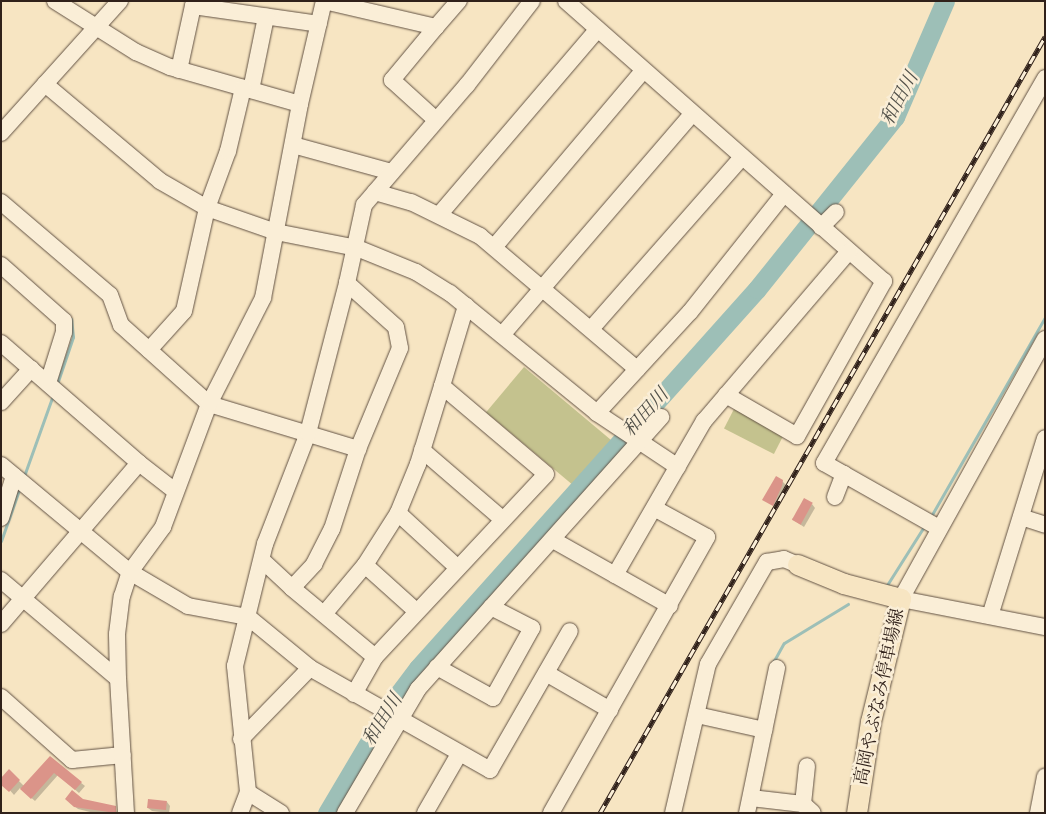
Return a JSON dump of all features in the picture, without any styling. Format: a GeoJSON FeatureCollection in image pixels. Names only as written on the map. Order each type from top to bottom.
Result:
{"type":"FeatureCollection","features":[{"type":"Feature","properties":{"kind":"main road","name":"高岡やぶなみ停車場線"},"geometry":{"type":"LineString","coordinates":[[798,565],[844,584],[901,599],[871,722],[857,813]]}},
{"type":"Feature","properties":{"kind":"street"},"geometry":{"type":"LineString","coordinates":[[55,1],[136,52],[179,70],[300,104]]}},
{"type":"Feature","properties":{"kind":"street"},"geometry":{"type":"LineString","coordinates":[[1,134],[120,1]]}},
{"type":"Feature","properties":{"kind":"street"},"geometry":{"type":"LineString","coordinates":[[126,813],[117,634],[122,596],[130,572],[163,527],[209,404],[263,298],[300,104],[324,1],[436,27]]}},
{"type":"Feature","properties":{"kind":"street"},"geometry":{"type":"LineString","coordinates":[[436,120],[392,80],[459,1]]}},
{"type":"Feature","properties":{"kind":"street"},"geometry":{"type":"LineString","coordinates":[[240,813],[248,792],[241,739],[235,666],[262,560],[308,433],[357,248],[364,204],[436,120],[532,1]]}},
{"type":"Feature","properties":{"kind":"street"},"geometry":{"type":"LineString","coordinates":[[566,1],[643,71],[884,281],[797,436],[726,395]]}},
{"type":"Feature","properties":{"kind":"street"},"geometry":{"type":"LineString","coordinates":[[179,70],[193,4],[319,24]]}},
{"type":"Feature","properties":{"kind":"street"},"geometry":{"type":"LineString","coordinates":[[149,350],[184,311],[207,208],[228,151],[266,16]]}},
{"type":"Feature","properties":{"kind":"street"},"geometry":{"type":"LineString","coordinates":[[439,215],[597,30]]}},
{"type":"Feature","properties":{"kind":"street"},"geometry":{"type":"LineString","coordinates":[[495,246],[643,71]]}},
{"type":"Feature","properties":{"kind":"street"},"geometry":{"type":"LineString","coordinates":[[931,524],[824,463],[1045,78]]}},
{"type":"Feature","properties":{"kind":"street"},"geometry":{"type":"LineString","coordinates":[[45,84],[160,181],[207,208],[276,232],[357,248],[416,272],[466,306],[597,413],[633,439],[678,467]]}},
{"type":"Feature","properties":{"kind":"street"},"geometry":{"type":"LineString","coordinates":[[502,335],[692,114]]}},
{"type":"Feature","properties":{"kind":"street"},"geometry":{"type":"LineString","coordinates":[[293,145],[391,172]]}},
{"type":"Feature","properties":{"kind":"street"},"geometry":{"type":"LineString","coordinates":[[590,329],[742,157]]}},
{"type":"Feature","properties":{"kind":"street"},"geometry":{"type":"LineString","coordinates":[[375,192],[411,202],[495,246],[637,369]]}},
{"type":"Feature","properties":{"kind":"street"},"geometry":{"type":"LineString","coordinates":[[597,413],[690,312],[784,194]]}},
{"type":"Feature","properties":{"kind":"street"},"geometry":{"type":"LineString","coordinates":[[1,202],[110,295],[121,325],[209,404],[358,449]]}},
{"type":"Feature","properties":{"kind":"street"},"geometry":{"type":"LineString","coordinates":[[817,223],[836,212]]}},
{"type":"Feature","properties":{"kind":"street"},"geometry":{"type":"LineString","coordinates":[[615,575],[704,421],[849,251]]}},
{"type":"Feature","properties":{"kind":"street"},"geometry":{"type":"LineString","coordinates":[[1,265],[64,321],[64,332],[54,388]]}},
{"type":"Feature","properties":{"kind":"street"},"geometry":{"type":"LineString","coordinates":[[292,588],[314,564],[332,529],[358,449],[400,348],[396,327],[347,283]]}},
{"type":"Feature","properties":{"kind":"street"},"geometry":{"type":"LineString","coordinates":[[324,614],[365,565],[398,513],[422,450],[466,306]]}},
{"type":"Feature","properties":{"kind":"street"},"geometry":{"type":"LineString","coordinates":[[1045,339],[931,524],[901,599],[1045,627]]}},
{"type":"Feature","properties":{"kind":"street"},"geometry":{"type":"LineString","coordinates":[[1,343],[139,463],[176,491]]}},
{"type":"Feature","properties":{"kind":"street"},"geometry":{"type":"LineString","coordinates":[[1,402],[30,368]]}},
{"type":"Feature","properties":{"kind":"street"},"geometry":{"type":"LineString","coordinates":[[354,694],[375,656],[501,518],[546,474],[442,386]]}},
{"type":"Feature","properties":{"kind":"street"},"geometry":{"type":"LineString","coordinates":[[345,813],[390,715],[418,689],[553,540],[554,534],[633,439],[661,417]]}},
{"type":"Feature","properties":{"kind":"street"},"geometry":{"type":"LineString","coordinates":[[990,616],[1045,438]]}},
{"type":"Feature","properties":{"kind":"street"},"geometry":{"type":"LineString","coordinates":[[422,450],[501,518]]}},
{"type":"Feature","properties":{"kind":"street"},"geometry":{"type":"LineString","coordinates":[[1,624],[139,463]]}},
{"type":"Feature","properties":{"kind":"street"},"geometry":{"type":"LineString","coordinates":[[835,497],[844,474]]}},
{"type":"Feature","properties":{"kind":"street"},"geometry":{"type":"LineString","coordinates":[[1,518],[12,476],[130,572],[188,606],[248,617],[310,668],[490,770],[570,631]]}},
{"type":"Feature","properties":{"kind":"street"},"geometry":{"type":"LineString","coordinates":[[550,813],[670,606],[707,537],[654,508]]}},
{"type":"Feature","properties":{"kind":"street"},"geometry":{"type":"LineString","coordinates":[[398,513],[457,567]]}},
{"type":"Feature","properties":{"kind":"street"},"geometry":{"type":"LineString","coordinates":[[1020,517],[1045,525]]}},
{"type":"Feature","properties":{"kind":"street"},"geometry":{"type":"LineString","coordinates":[[553,540],[670,606]]}},
{"type":"Feature","properties":{"kind":"street"},"geometry":{"type":"LineString","coordinates":[[673,813],[708,664],[762,569],[775,558],[798,565]]}},
{"type":"Feature","properties":{"kind":"street"},"geometry":{"type":"LineString","coordinates":[[262,560],[292,588],[375,656]]}},
{"type":"Feature","properties":{"kind":"street"},"geometry":{"type":"LineString","coordinates":[[365,565],[416,611]]}},
{"type":"Feature","properties":{"kind":"street"},"geometry":{"type":"LineString","coordinates":[[1,580],[118,679]]}},
{"type":"Feature","properties":{"kind":"street"},"geometry":{"type":"LineString","coordinates":[[437,667],[493,698],[532,628],[492,608]]}},
{"type":"Feature","properties":{"kind":"street"},"geometry":{"type":"LineString","coordinates":[[241,739],[310,668]]}},
{"type":"Feature","properties":{"kind":"street"},"geometry":{"type":"LineString","coordinates":[[777,668],[749,805],[808,808],[807,766]]}},
{"type":"Feature","properties":{"kind":"street"},"geometry":{"type":"LineString","coordinates":[[546,673],[610,710]]}},
{"type":"Feature","properties":{"kind":"street"},"geometry":{"type":"LineString","coordinates":[[1,697],[72,760],[123,755]]}},
{"type":"Feature","properties":{"kind":"street"},"geometry":{"type":"LineString","coordinates":[[697,715],[764,730]]}},
{"type":"Feature","properties":{"kind":"street"},"geometry":{"type":"LineString","coordinates":[[425,813],[459,754]]}},
{"type":"Feature","properties":{"kind":"street"},"geometry":{"type":"LineString","coordinates":[[1038,813],[1044,786]]}},
{"type":"Feature","properties":{"kind":"street"},"geometry":{"type":"LineString","coordinates":[[248,792],[282,813]]}},
{"type":"Feature","properties":{"kind":"shaded area"},"geometry":{"type":"Polygon","coordinates":[[[524,367],[611,440],[573,485],[486,412],[524,367]]]}},
{"type":"Feature","properties":{"kind":"shaded area"},"geometry":{"type":"Polygon","coordinates":[[[734,409],[784,434],[774,454],[724,429],[734,409]]]}},
{"type":"Feature","properties":{"kind":"building"},"geometry":{"type":"Polygon","coordinates":[[[776,476],[783,480],[773,506],[762,500],[776,476]]]}},
{"type":"Feature","properties":{"kind":"building"},"geometry":{"type":"Polygon","coordinates":[[[804,498],[813,503],[801,525],[792,520],[804,498]]]}},
{"type":"Feature","properties":{"kind":"building"},"geometry":{"type":"Polygon","coordinates":[[[50,756],[82,782],[75,790],[54,773],[31,799],[20,789],[50,756]]]}},
{"type":"Feature","properties":{"kind":"building"},"geometry":{"type":"Polygon","coordinates":[[[9,769],[20,780],[9,792],[1,785],[1,778],[9,769]]]}},
{"type":"Feature","properties":{"kind":"building"},"geometry":{"type":"Polygon","coordinates":[[[72,790],[83,799],[116,806],[116,813],[74,807],[65,799],[72,790]]]}},
{"type":"Feature","properties":{"kind":"building"},"geometry":{"type":"Polygon","coordinates":[[[148,799],[167,801],[166,810],[147,808],[148,799]]]}},
{"type":"Feature","properties":{"kind":"waterway","name":"和田川"},"geometry":{"type":"LineString","coordinates":[[327,813],[394,700],[418,668],[757,289],[895,117],[945,1]]}},
{"type":"Feature","properties":{"kind":"waterway"},"geometry":{"type":"LineString","coordinates":[[930,518],[1045,317]]}},
{"type":"Feature","properties":{"kind":"waterway"},"geometry":{"type":"LineString","coordinates":[[57,384],[73,337],[71,319]]}},
{"type":"Feature","properties":{"kind":"waterway"},"geometry":{"type":"LineString","coordinates":[[24,476],[53,395]]}},
{"type":"Feature","properties":{"kind":"waterway"},"geometry":{"type":"LineString","coordinates":[[1,541],[20,487]]}},
{"type":"Feature","properties":{"kind":"waterway"},"geometry":{"type":"LineString","coordinates":[[887,585],[925,525]]}},
{"type":"Feature","properties":{"kind":"waterway"},"geometry":{"type":"LineString","coordinates":[[771,666],[784,643],[848,604]]}},
{"type":"Feature","properties":{"kind":"railway"},"geometry":{"type":"LineString","coordinates":[[600,813],[1045,37]]}}]}
